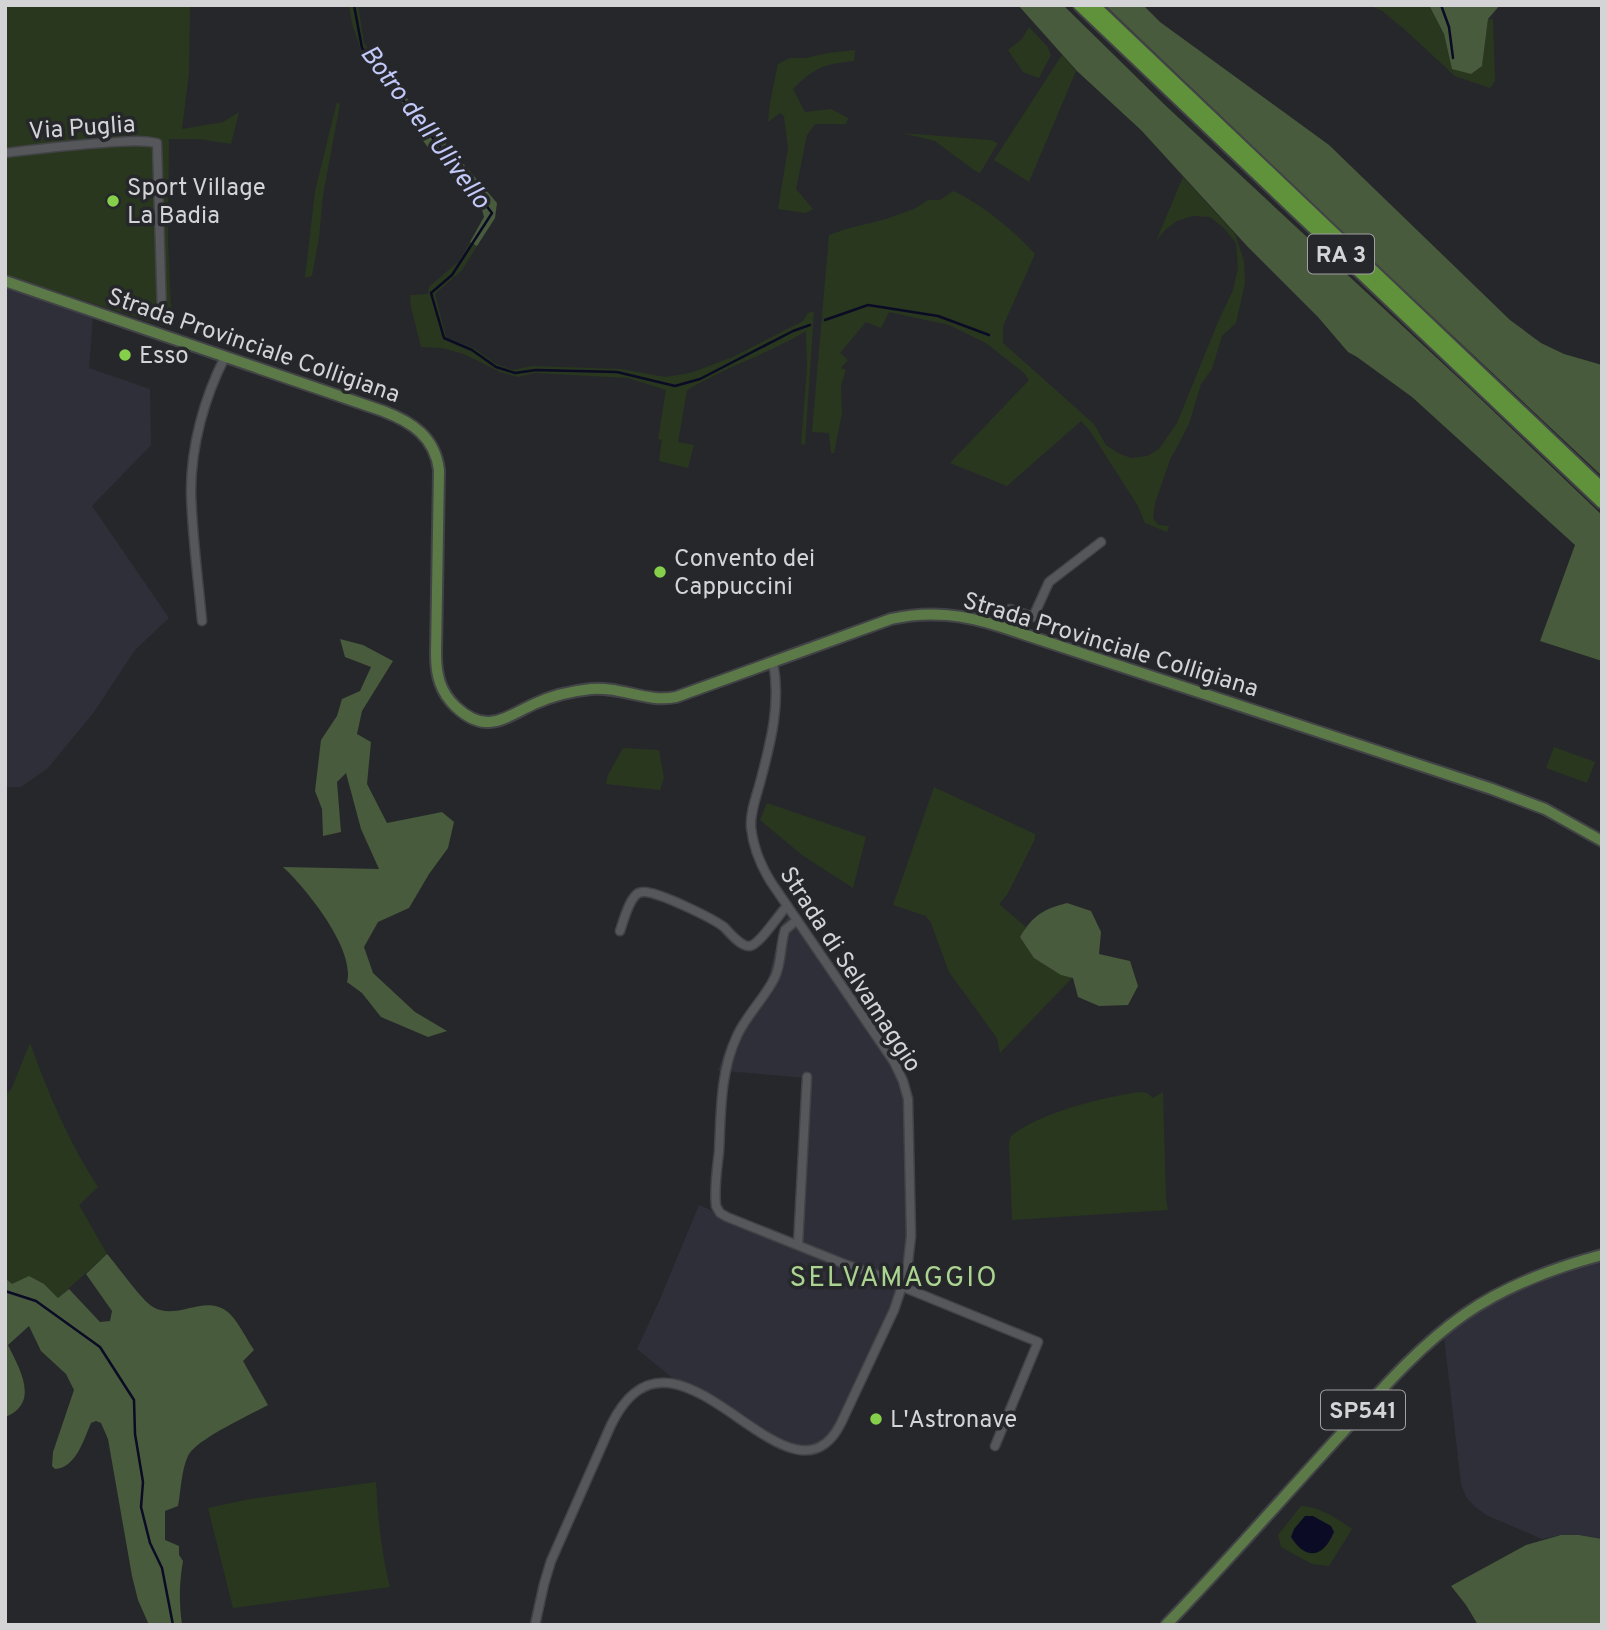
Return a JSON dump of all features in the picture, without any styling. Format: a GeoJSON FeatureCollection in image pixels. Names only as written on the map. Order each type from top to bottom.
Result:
{"type":"FeatureCollection","features":[{"type":"Feature","properties":{"kind":"highway","name":"RA 3"},"geometry":{"type":"LineString","coordinates":[[1080,5],[1602,502]]}},
{"type":"Feature","properties":{"kind":"highway","name":"RA 3"},"geometry":{"type":"LineString","coordinates":[[1093,5],[1602,489]]}},
{"type":"Feature","properties":{"kind":"main road","name":"Strada Provinciale Colligiana"},"geometry":{"type":"LineString","coordinates":[[5,281],[392,414],[416,427],[429,441],[437,460],[439,477],[436,667],[439,681],[450,702],[466,715],[481,721],[499,721],[544,700],[580,690],[611,689],[655,699],[689,694],[879,623],[905,616],[947,614],[1002,627],[1516,797],[1554,814],[1602,841]]}},
{"type":"Feature","properties":{"kind":"main road","name":"SP541"},"geometry":{"type":"LineString","coordinates":[[1166,1625],[1355,1419],[1435,1337],[1474,1309],[1521,1282],[1602,1255]]}},
{"type":"Feature","properties":{"kind":"street","name":"Via Puglia"},"geometry":{"type":"LineString","coordinates":[[5,153],[121,142],[157,143],[162,316]]}},
{"type":"Feature","properties":{"kind":"street"},"geometry":{"type":"LineString","coordinates":[[202,621],[191,483],[203,412],[225,357]]}},
{"type":"Feature","properties":{"kind":"street"},"geometry":{"type":"LineString","coordinates":[[1002,627],[1010,609],[1033,617],[1049,582],[1101,542]]}},
{"type":"Feature","properties":{"kind":"street","name":"Strada di Selvamaggio"},"geometry":{"type":"LineString","coordinates":[[535,1625],[545,1578],[554,1553],[616,1414],[630,1396],[652,1384],[667,1382],[681,1385],[787,1448],[800,1451],[819,1448],[830,1440],[838,1429],[888,1324],[910,1258],[909,1113],[906,1089],[894,1062],[763,867],[752,829],[752,811],[774,726],[776,687],[773,663]]}},
{"type":"Feature","properties":{"kind":"street"},"geometry":{"type":"LineString","coordinates":[[620,931],[633,899],[641,893],[658,895],[707,917],[749,946],[763,935],[787,906]]}},
{"type":"Feature","properties":{"kind":"street"},"geometry":{"type":"LineString","coordinates":[[797,920],[784,932],[775,976],[742,1026],[727,1062],[721,1102],[715,1200],[718,1210],[727,1217],[903,1285],[1038,1342],[995,1446]]}},
{"type":"Feature","properties":{"kind":"street"},"geometry":{"type":"LineString","coordinates":[[797,1245],[807,1077]]}},
{"type":"Feature","properties":{"kind":"shaded area"},"geometry":{"type":"Polygon","coordinates":[[[5,287],[93,317],[89,368],[150,389],[151,445],[92,506],[169,618],[135,650],[94,712],[48,768],[21,787],[5,787],[5,287]]]}},
{"type":"Feature","properties":{"kind":"shaded area"},"geometry":{"type":"Polygon","coordinates":[[[791,912],[891,1057],[908,1099],[907,1271],[833,1437],[800,1451],[681,1385],[637,1349],[699,1205],[797,1245],[807,1078],[718,1071],[740,1020],[767,982],[782,924],[791,912]]]}},
{"type":"Feature","properties":{"kind":"shaded area"},"geometry":{"type":"Polygon","coordinates":[[[1602,1260],[1602,1539],[1561,1535],[1542,1539],[1486,1515],[1466,1497],[1461,1484],[1444,1337],[1512,1293],[1559,1273],[1602,1260]]]}},
{"type":"Feature","properties":{"kind":"green space","name":"Sport Village La Badia"},"geometry":{"type":"Polygon","coordinates":[[[5,5],[245,5],[190,6],[189,73],[182,129],[223,122],[239,112],[231,144],[199,139],[169,139],[168,241],[172,329],[5,275],[5,5]]]}},
{"type":"Feature","properties":{"kind":"green space"},"geometry":{"type":"Polygon","coordinates":[[[349,5],[358,5],[364,43],[406,97],[402,103],[363,56],[352,24],[349,5]]]}},
{"type":"Feature","properties":{"kind":"green space"},"geometry":{"type":"Polygon","coordinates":[[[1018,5],[1063,5],[1166,106],[1602,515],[1602,661],[1540,641],[1575,545],[1412,397],[1348,352],[1141,130],[1077,71],[1018,5]]]}},
{"type":"Feature","properties":{"kind":"green space"},"geometry":{"type":"Polygon","coordinates":[[[1105,5],[1143,5],[1160,22],[1329,145],[1510,320],[1541,343],[1564,354],[1602,365],[1602,476],[1337,227],[1105,5]]]}},
{"type":"Feature","properties":{"kind":"green space"},"geometry":{"type":"Polygon","coordinates":[[[1369,5],[1429,5],[1444,34],[1452,68],[1482,66],[1488,19],[1493,19],[1495,81],[1490,88],[1455,76],[1403,28],[1382,11],[1369,5]]]}},
{"type":"Feature","properties":{"kind":"green space"},"geometry":{"type":"Polygon","coordinates":[[[1429,5],[1500,5],[1488,19],[1482,66],[1471,74],[1452,69],[1444,34],[1429,5]]]}},
{"type":"Feature","properties":{"kind":"green space"},"geometry":{"type":"Polygon","coordinates":[[[1029,27],[1047,46],[1051,55],[1039,78],[1023,72],[1008,50],[1022,39],[1029,27]]]}},
{"type":"Feature","properties":{"kind":"green space"},"geometry":{"type":"Polygon","coordinates":[[[855,50],[854,61],[820,68],[793,89],[805,112],[831,109],[848,118],[846,124],[815,124],[807,135],[796,189],[813,209],[805,213],[778,209],[788,148],[784,116],[780,113],[768,122],[778,64],[790,58],[855,50]]]}},
{"type":"Feature","properties":{"kind":"green space"},"geometry":{"type":"Polygon","coordinates":[[[1062,55],[1076,71],[1029,182],[994,160],[1062,55]]]}},
{"type":"Feature","properties":{"kind":"green space"},"geometry":{"type":"Polygon","coordinates":[[[406,97],[497,203],[495,218],[477,246],[470,242],[484,217],[481,206],[417,132],[402,103],[406,97]]]}},
{"type":"Feature","properties":{"kind":"green space"},"geometry":{"type":"Polygon","coordinates":[[[337,102],[340,104],[323,195],[319,238],[312,276],[305,278],[315,191],[337,102]]]}},
{"type":"Feature","properties":{"kind":"green space"},"geometry":{"type":"Polygon","coordinates":[[[902,133],[991,140],[998,143],[980,173],[935,141],[902,133]]]}},
{"type":"Feature","properties":{"kind":"green space"},"geometry":{"type":"Polygon","coordinates":[[[1183,177],[1235,234],[1244,261],[1245,283],[1236,323],[1222,336],[1212,369],[1201,384],[1189,424],[1170,460],[1155,503],[1153,518],[1158,525],[1169,526],[1167,532],[1145,523],[1138,506],[1081,421],[1007,486],[950,463],[1029,380],[986,343],[949,325],[889,312],[881,328],[866,322],[840,353],[848,360],[841,368],[846,370],[841,385],[842,413],[834,453],[831,453],[829,433],[812,432],[829,235],[886,219],[914,209],[928,200],[940,200],[953,191],[997,218],[1035,254],[1003,326],[1003,343],[1094,424],[1106,445],[1131,458],[1147,456],[1159,449],[1177,423],[1233,290],[1238,268],[1236,243],[1224,228],[1210,217],[1192,216],[1177,221],[1156,241],[1183,177]]]}},
{"type":"Feature","properties":{"kind":"green space"},"geometry":{"type":"Polygon","coordinates":[[[470,242],[477,246],[462,270],[435,294],[446,337],[475,349],[496,364],[513,370],[532,366],[621,369],[665,377],[690,373],[733,357],[803,321],[808,313],[814,311],[805,445],[801,444],[807,367],[806,331],[687,390],[678,442],[694,445],[688,468],[659,461],[662,440],[658,439],[666,390],[628,378],[534,373],[518,377],[500,372],[464,354],[442,348],[421,347],[410,295],[428,294],[429,287],[459,261],[470,242]]]}},
{"type":"Feature","properties":{"kind":"green space"},"geometry":{"type":"Polygon","coordinates":[[[340,639],[363,645],[393,661],[362,711],[357,734],[371,742],[367,784],[387,823],[442,812],[454,822],[448,848],[409,908],[378,922],[364,947],[373,973],[415,1012],[447,1031],[428,1037],[381,1017],[362,993],[347,982],[348,969],[337,937],[316,904],[283,867],[379,869],[361,829],[346,773],[337,782],[341,832],[323,836],[322,809],[315,791],[321,740],[337,716],[342,699],[360,691],[371,667],[345,657],[340,639]]]}},
{"type":"Feature","properties":{"kind":"green space"},"geometry":{"type":"Polygon","coordinates":[[[1554,747],[1595,762],[1587,783],[1546,768],[1554,747]]]}},
{"type":"Feature","properties":{"kind":"green space"},"geometry":{"type":"Polygon","coordinates":[[[623,748],[659,750],[664,778],[660,790],[606,784],[623,748]]]}},
{"type":"Feature","properties":{"kind":"green space"},"geometry":{"type":"Polygon","coordinates":[[[934,787],[1035,834],[1007,895],[999,904],[1026,927],[1020,937],[1073,977],[1000,1053],[997,1038],[949,972],[926,916],[893,905],[934,787]]]}},
{"type":"Feature","properties":{"kind":"green space"},"geometry":{"type":"Polygon","coordinates":[[[767,803],[866,837],[853,888],[802,855],[760,820],[767,803]]]}},
{"type":"Feature","properties":{"kind":"green space"},"geometry":{"type":"Polygon","coordinates":[[[1067,903],[1091,911],[1101,932],[1099,954],[1130,961],[1138,986],[1128,1005],[1099,1006],[1078,997],[1073,978],[1061,975],[1034,958],[1020,937],[1040,914],[1067,903]]]}},
{"type":"Feature","properties":{"kind":"green space"},"geometry":{"type":"Polygon","coordinates":[[[30,1043],[60,1117],[98,1187],[79,1205],[107,1254],[58,1298],[44,1284],[12,1284],[5,1278],[5,1095],[11,1090],[30,1043]]]}},
{"type":"Feature","properties":{"kind":"green space"},"geometry":{"type":"Polygon","coordinates":[[[1138,1092],[1147,1093],[1153,1098],[1163,1092],[1168,1210],[1012,1220],[1011,1136],[1055,1113],[1089,1102],[1138,1092]]]}},
{"type":"Feature","properties":{"kind":"green space"},"geometry":{"type":"Polygon","coordinates":[[[107,1254],[153,1307],[172,1311],[211,1305],[230,1314],[254,1350],[243,1361],[268,1405],[212,1435],[193,1450],[184,1468],[178,1506],[165,1511],[165,1540],[179,1546],[179,1555],[183,1561],[180,1593],[182,1625],[149,1625],[138,1600],[108,1439],[101,1423],[91,1423],[78,1452],[68,1464],[55,1469],[52,1466],[53,1452],[74,1390],[66,1374],[41,1351],[29,1326],[8,1345],[21,1374],[25,1394],[16,1411],[5,1417],[5,1278],[12,1284],[29,1276],[44,1284],[58,1298],[69,1289],[100,1322],[110,1321],[112,1311],[86,1274],[107,1254]]]}},
{"type":"Feature","properties":{"kind":"green space"},"geometry":{"type":"Polygon","coordinates":[[[376,1482],[380,1535],[390,1587],[233,1608],[208,1508],[250,1499],[376,1482]]]}},
{"type":"Feature","properties":{"kind":"green space"},"geometry":{"type":"Polygon","coordinates":[[[1301,1506],[1321,1511],[1352,1529],[1329,1566],[1312,1564],[1281,1547],[1278,1535],[1301,1506]]]}},
{"type":"Feature","properties":{"kind":"green space"},"geometry":{"type":"Polygon","coordinates":[[[1561,1535],[1602,1539],[1602,1625],[1478,1625],[1451,1586],[1526,1545],[1561,1535]]]}},
{"type":"Feature","properties":{"kind":"water"},"geometry":{"type":"Polygon","coordinates":[[[1305,1516],[1313,1516],[1331,1526],[1334,1532],[1325,1547],[1314,1553],[1302,1550],[1291,1537],[1305,1516]]]}},
{"type":"Feature","properties":{"kind":"waterway","name":"Botro dell'Ulivello"},"geometry":{"type":"LineString","coordinates":[[354,5],[362,48],[492,213],[452,275],[431,293],[444,338],[472,350],[496,367],[515,373],[536,370],[617,372],[675,386],[700,379],[793,331],[810,325]]}},
{"type":"Feature","properties":{"kind":"waterway"},"geometry":{"type":"LineString","coordinates":[[1441,5],[1449,27],[1453,58]]}},
{"type":"Feature","properties":{"kind":"waterway","name":"Botro dell'Ulivello"},"geometry":{"type":"LineString","coordinates":[[825,320],[868,305],[938,316],[989,335]]}},
{"type":"Feature","properties":{"kind":"waterway"},"geometry":{"type":"LineString","coordinates":[[5,1291],[36,1301],[100,1347],[134,1400],[135,1434],[143,1482],[141,1507],[150,1543],[162,1568],[173,1625]]}},
{"type":"Feature","properties":{"kind":"place","name":"Sport Village La Badia"},"geometry":{"type":"Point","coordinates":[113,201]}},
{"type":"Feature","properties":{"kind":"place","name":"Esso"},"geometry":{"type":"Point","coordinates":[125,355]}},
{"type":"Feature","properties":{"kind":"place","name":"Convento dei Cappuccini"},"geometry":{"type":"Point","coordinates":[660,572]}},
{"type":"Feature","properties":{"kind":"place","name":"L'Astronave"},"geometry":{"type":"Point","coordinates":[876,1419]}},
{"type":"Feature","properties":{"kind":"district","name":"SELVAMAGGIO"},"geometry":{"type":"Point","coordinates":[894,1276]}}]}
